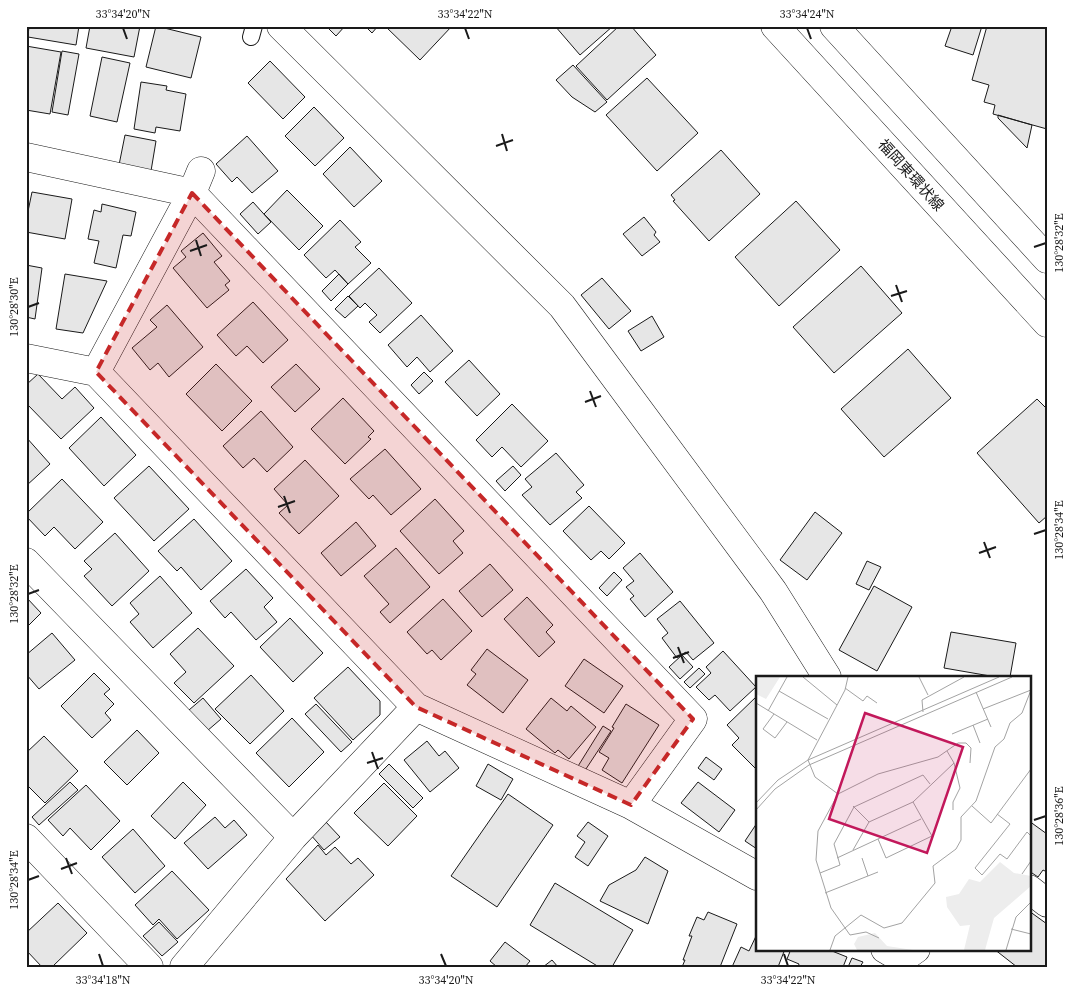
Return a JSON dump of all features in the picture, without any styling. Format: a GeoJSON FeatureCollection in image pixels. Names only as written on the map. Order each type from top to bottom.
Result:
{"type":"FeatureCollection","features":[{"type":"Feature","properties":{"kind":"street"},"geometry":{"type":"LineString","coordinates":[[281,26],[562,306],[773,591],[826,676]]}},
{"type":"Feature","properties":{"kind":"street","name":"福岡東環状線"},"geometry":{"type":"LineString","coordinates":[[775,26],[1047,323]]}},
{"type":"Feature","properties":{"kind":"street"},"geometry":{"type":"LineString","coordinates":[[834,26],[1047,258]]}},
{"type":"Feature","properties":{"kind":"street"},"geometry":{"type":"LineString","coordinates":[[26,157],[196,182],[693,719],[630,805]]}},
{"type":"Feature","properties":{"kind":"street"},"geometry":{"type":"LineString","coordinates":[[96,372],[196,182]]}},
{"type":"Feature","properties":{"kind":"street"},"geometry":{"type":"LineString","coordinates":[[26,358],[96,372],[416,707],[630,805],[756,875]]}},
{"type":"Feature","properties":{"kind":"street"},"geometry":{"type":"LineString","coordinates":[[26,562],[293,837]]}},
{"type":"Feature","properties":{"kind":"street"},"geometry":{"type":"LineString","coordinates":[[184,967],[293,837],[416,707]]}},
{"type":"Feature","properties":{"kind":"street"},"geometry":{"type":"LineString","coordinates":[[26,838],[149,967]]}},
{"type":"Feature","properties":{"kind":"street"},"geometry":{"type":"LineString","coordinates":[[1030,890],[1047,903]]}},
{"type":"Feature","properties":{"kind":"highlighted area"},"geometry":{"type":"Polygon","coordinates":[[[192,193],[693,719],[631,805],[416,707],[96,372],[192,193]]]}},
{"type":"Feature","properties":{"kind":"building"},"geometry":{"type":"Polygon","coordinates":[[[29,26],[79,26],[76,45],[28,37],[29,26]]]}},
{"type":"Feature","properties":{"kind":"building"},"geometry":{"type":"Polygon","coordinates":[[[90,26],[140,26],[134,57],[86,48],[90,26]]]}},
{"type":"Feature","properties":{"kind":"building"},"geometry":{"type":"Polygon","coordinates":[[[156,26],[201,37],[191,78],[146,67],[156,26]]]}},
{"type":"Feature","properties":{"kind":"building"},"geometry":{"type":"Polygon","coordinates":[[[326,26],[345,26],[336,36],[326,26]]]}},
{"type":"Feature","properties":{"kind":"building"},"geometry":{"type":"Polygon","coordinates":[[[365,26],[378,26],[372,33],[365,26]]]}},
{"type":"Feature","properties":{"kind":"building"},"geometry":{"type":"Polygon","coordinates":[[[385,26],[452,26],[420,60],[385,26]]]}},
{"type":"Feature","properties":{"kind":"building"},"geometry":{"type":"Polygon","coordinates":[[[555,26],[613,26],[580,55],[555,26]]]}},
{"type":"Feature","properties":{"kind":"building"},"geometry":{"type":"Polygon","coordinates":[[[619,26],[631,26],[656,55],[607,100],[576,66],[619,26]]]}},
{"type":"Feature","properties":{"kind":"building"},"geometry":{"type":"Polygon","coordinates":[[[952,26],[982,26],[973,55],[945,46],[952,26]]]}},
{"type":"Feature","properties":{"kind":"building"},"geometry":{"type":"Polygon","coordinates":[[[987,26],[1047,26],[1047,129],[993,114],[995,105],[984,102],[989,85],[972,80],[987,26]]]}},
{"type":"Feature","properties":{"kind":"building"},"geometry":{"type":"Polygon","coordinates":[[[26,46],[61,52],[50,114],[26,110],[26,46]]]}},
{"type":"Feature","properties":{"kind":"building"},"geometry":{"type":"Polygon","coordinates":[[[62,51],[79,54],[68,115],[52,112],[62,51]]]}},
{"type":"Feature","properties":{"kind":"building"},"geometry":{"type":"Polygon","coordinates":[[[102,57],[130,63],[117,122],[90,116],[102,57]]]}},
{"type":"Feature","properties":{"kind":"building"},"geometry":{"type":"Polygon","coordinates":[[[270,61],[305,97],[283,119],[248,83],[270,61]]]}},
{"type":"Feature","properties":{"kind":"building"},"geometry":{"type":"Polygon","coordinates":[[[573,65],[607,102],[595,112],[572,97],[556,80],[573,65]]]}},
{"type":"Feature","properties":{"kind":"building"},"geometry":{"type":"Polygon","coordinates":[[[647,78],[698,133],[657,171],[606,115],[647,78]]]}},
{"type":"Feature","properties":{"kind":"building"},"geometry":{"type":"Polygon","coordinates":[[[141,82],[167,86],[166,90],[186,94],[180,131],[156,127],[155,133],[134,129],[141,82]]]}},
{"type":"Feature","properties":{"kind":"building"},"geometry":{"type":"Polygon","coordinates":[[[314,107],[344,138],[315,166],[285,136],[314,107]]]}},
{"type":"Feature","properties":{"kind":"building"},"geometry":{"type":"Polygon","coordinates":[[[998,115],[1032,125],[1027,148],[998,118],[998,115]]]}},
{"type":"Feature","properties":{"kind":"building"},"geometry":{"type":"Polygon","coordinates":[[[125,135],[156,141],[151,171],[119,165],[125,135]]]}},
{"type":"Feature","properties":{"kind":"building"},"geometry":{"type":"Polygon","coordinates":[[[247,136],[278,171],[252,193],[237,177],[232,182],[216,164],[247,136]]]}},
{"type":"Feature","properties":{"kind":"building"},"geometry":{"type":"Polygon","coordinates":[[[350,147],[382,181],[354,207],[323,174],[350,147]]]}},
{"type":"Feature","properties":{"kind":"building"},"geometry":{"type":"Polygon","coordinates":[[[721,150],[760,194],[709,241],[673,201],[675,200],[671,195],[721,150]]]}},
{"type":"Feature","properties":{"kind":"building"},"geometry":{"type":"Polygon","coordinates":[[[287,190],[323,226],[299,250],[264,214],[287,190]]]}},
{"type":"Feature","properties":{"kind":"building"},"geometry":{"type":"Polygon","coordinates":[[[32,192],[72,199],[65,239],[26,232],[26,221],[32,192]]]}},
{"type":"Feature","properties":{"kind":"building"},"geometry":{"type":"Polygon","coordinates":[[[796,201],[840,250],[779,306],[735,257],[796,201]]]}},
{"type":"Feature","properties":{"kind":"building"},"geometry":{"type":"Polygon","coordinates":[[[253,202],[271,222],[258,234],[240,214],[253,202]]]}},
{"type":"Feature","properties":{"kind":"building"},"geometry":{"type":"Polygon","coordinates":[[[102,204],[136,212],[131,236],[123,235],[116,268],[94,263],[99,241],[88,239],[94,210],[101,212],[102,204]]]}},
{"type":"Feature","properties":{"kind":"building"},"geometry":{"type":"Polygon","coordinates":[[[644,217],[656,232],[654,235],[660,242],[642,256],[623,234],[644,217]]]}},
{"type":"Feature","properties":{"kind":"building"},"geometry":{"type":"Polygon","coordinates":[[[340,220],[361,242],[355,247],[371,263],[348,284],[335,270],[326,278],[304,255],[340,220]]]}},
{"type":"Feature","properties":{"kind":"building"},"geometry":{"type":"Polygon","coordinates":[[[203,233],[222,256],[214,262],[230,281],[225,285],[229,290],[207,308],[173,268],[186,257],[181,251],[203,233]]]}},
{"type":"Feature","properties":{"kind":"building"},"geometry":{"type":"Polygon","coordinates":[[[26,265],[42,268],[35,319],[26,317],[26,265]]]}},
{"type":"Feature","properties":{"kind":"building"},"geometry":{"type":"Polygon","coordinates":[[[861,266],[902,313],[834,373],[793,327],[861,266]]]}},
{"type":"Feature","properties":{"kind":"building"},"geometry":{"type":"Polygon","coordinates":[[[379,268],[412,303],[380,333],[369,322],[377,315],[365,303],[360,308],[349,296],[379,268]]]}},
{"type":"Feature","properties":{"kind":"building"},"geometry":{"type":"Polygon","coordinates":[[[65,274],[107,281],[83,333],[56,329],[65,274]]]}},
{"type":"Feature","properties":{"kind":"building"},"geometry":{"type":"Polygon","coordinates":[[[339,274],[348,284],[331,301],[322,291],[339,274]]]}},
{"type":"Feature","properties":{"kind":"building"},"geometry":{"type":"Polygon","coordinates":[[[602,278],[631,311],[609,329],[581,295],[602,278]]]}},
{"type":"Feature","properties":{"kind":"building"},"geometry":{"type":"Polygon","coordinates":[[[348,296],[358,306],[345,318],[335,309],[348,296]]]}},
{"type":"Feature","properties":{"kind":"building"},"geometry":{"type":"Polygon","coordinates":[[[253,302],[288,340],[263,363],[247,346],[236,356],[217,335],[253,302]]]}},
{"type":"Feature","properties":{"kind":"building"},"geometry":{"type":"Polygon","coordinates":[[[167,305],[203,347],[169,377],[158,363],[150,370],[132,348],[157,327],[150,320],[167,305]]]}},
{"type":"Feature","properties":{"kind":"building"},"geometry":{"type":"Polygon","coordinates":[[[421,315],[453,351],[430,372],[417,357],[407,367],[388,345],[421,315]]]}},
{"type":"Feature","properties":{"kind":"building"},"geometry":{"type":"Polygon","coordinates":[[[652,316],[664,337],[641,351],[628,331],[652,316]]]}},
{"type":"Feature","properties":{"kind":"building"},"geometry":{"type":"Polygon","coordinates":[[[908,349],[951,398],[884,457],[841,409],[908,349]]]}},
{"type":"Feature","properties":{"kind":"building"},"geometry":{"type":"Polygon","coordinates":[[[469,360],[500,394],[477,416],[445,382],[469,360]]]}},
{"type":"Feature","properties":{"kind":"building"},"geometry":{"type":"Polygon","coordinates":[[[216,364],[252,401],[222,431],[186,394],[216,364]]]}},
{"type":"Feature","properties":{"kind":"building"},"geometry":{"type":"Polygon","coordinates":[[[296,364],[320,389],[295,412],[271,387],[296,364]]]}},
{"type":"Feature","properties":{"kind":"building"},"geometry":{"type":"Polygon","coordinates":[[[424,372],[433,381],[419,394],[411,385],[424,372]]]}},
{"type":"Feature","properties":{"kind":"building"},"geometry":{"type":"Polygon","coordinates":[[[38,374],[62,399],[75,387],[94,408],[61,439],[26,403],[26,385],[38,374]]]}},
{"type":"Feature","properties":{"kind":"building"},"geometry":{"type":"Polygon","coordinates":[[[343,398],[374,431],[368,437],[371,439],[345,464],[311,429],[343,398]]]}},
{"type":"Feature","properties":{"kind":"building"},"geometry":{"type":"Polygon","coordinates":[[[1037,399],[1047,409],[1047,516],[1039,523],[977,453],[1037,399]]]}},
{"type":"Feature","properties":{"kind":"building"},"geometry":{"type":"Polygon","coordinates":[[[512,404],[548,441],[521,467],[502,447],[492,457],[476,440],[512,404]]]}},
{"type":"Feature","properties":{"kind":"building"},"geometry":{"type":"Polygon","coordinates":[[[261,411],[293,447],[267,472],[254,458],[243,468],[223,446],[261,411]]]}},
{"type":"Feature","properties":{"kind":"building"},"geometry":{"type":"Polygon","coordinates":[[[101,417],[136,455],[104,486],[69,448],[101,417]]]}},
{"type":"Feature","properties":{"kind":"building"},"geometry":{"type":"Polygon","coordinates":[[[26,437],[50,464],[26,486],[26,437]]]}},
{"type":"Feature","properties":{"kind":"building"},"geometry":{"type":"Polygon","coordinates":[[[385,449],[421,489],[391,515],[373,495],[369,499],[350,479],[385,449]]]}},
{"type":"Feature","properties":{"kind":"building"},"geometry":{"type":"Polygon","coordinates":[[[556,453],[584,485],[576,492],[582,498],[550,525],[522,495],[532,487],[525,479],[556,453]]]}},
{"type":"Feature","properties":{"kind":"building"},"geometry":{"type":"Polygon","coordinates":[[[305,460],[339,496],[299,534],[279,513],[288,505],[274,489],[305,460]]]}},
{"type":"Feature","properties":{"kind":"building"},"geometry":{"type":"Polygon","coordinates":[[[149,466],[189,509],[154,541],[114,498],[149,466]]]}},
{"type":"Feature","properties":{"kind":"building"},"geometry":{"type":"Polygon","coordinates":[[[513,466],[521,475],[505,491],[496,481],[513,466]]]}},
{"type":"Feature","properties":{"kind":"building"},"geometry":{"type":"Polygon","coordinates":[[[62,479],[103,522],[75,549],[54,527],[45,536],[26,516],[62,479]]]}},
{"type":"Feature","properties":{"kind":"building"},"geometry":{"type":"Polygon","coordinates":[[[435,499],[464,531],[453,541],[463,553],[439,574],[400,531],[435,499]]]}},
{"type":"Feature","properties":{"kind":"building"},"geometry":{"type":"Polygon","coordinates":[[[589,506],[625,543],[609,559],[601,551],[591,560],[563,531],[589,506]]]}},
{"type":"Feature","properties":{"kind":"building"},"geometry":{"type":"Polygon","coordinates":[[[815,512],[842,533],[807,580],[780,560],[815,512]]]}},
{"type":"Feature","properties":{"kind":"building"},"geometry":{"type":"Polygon","coordinates":[[[194,519],[232,561],[201,590],[181,567],[177,571],[158,551],[194,519]]]}},
{"type":"Feature","properties":{"kind":"building"},"geometry":{"type":"Polygon","coordinates":[[[356,522],[376,546],[341,576],[321,553],[356,522]]]}},
{"type":"Feature","properties":{"kind":"building"},"geometry":{"type":"Polygon","coordinates":[[[115,533],[149,571],[112,606],[84,576],[92,569],[84,561],[115,533]]]}},
{"type":"Feature","properties":{"kind":"building"},"geometry":{"type":"Polygon","coordinates":[[[396,548],[430,587],[390,623],[380,612],[389,604],[364,576],[396,548]]]}},
{"type":"Feature","properties":{"kind":"building"},"geometry":{"type":"Polygon","coordinates":[[[640,553],[673,592],[645,617],[630,599],[634,596],[626,587],[634,581],[623,568],[640,553]]]}},
{"type":"Feature","properties":{"kind":"building"},"geometry":{"type":"Polygon","coordinates":[[[867,561],[881,567],[869,590],[856,584],[867,561]]]}},
{"type":"Feature","properties":{"kind":"building"},"geometry":{"type":"Polygon","coordinates":[[[490,564],[513,590],[482,617],[459,591],[490,564]]]}},
{"type":"Feature","properties":{"kind":"building"},"geometry":{"type":"Polygon","coordinates":[[[246,569],[273,598],[264,607],[277,622],[256,640],[231,612],[225,618],[210,601],[246,569]]]}},
{"type":"Feature","properties":{"kind":"building"},"geometry":{"type":"Polygon","coordinates":[[[614,572],[622,580],[607,596],[599,588],[614,572]]]}},
{"type":"Feature","properties":{"kind":"building"},"geometry":{"type":"Polygon","coordinates":[[[160,576],[192,613],[153,648],[130,622],[139,614],[130,603],[160,576]]]}},
{"type":"Feature","properties":{"kind":"building"},"geometry":{"type":"Polygon","coordinates":[[[874,586],[912,607],[877,671],[839,650],[874,586]]]}},
{"type":"Feature","properties":{"kind":"building"},"geometry":{"type":"Polygon","coordinates":[[[26,597],[41,613],[26,628],[26,597]]]}},
{"type":"Feature","properties":{"kind":"building"},"geometry":{"type":"Polygon","coordinates":[[[527,597],[553,625],[546,632],[555,642],[539,657],[504,619],[527,597]]]}},
{"type":"Feature","properties":{"kind":"building"},"geometry":{"type":"Polygon","coordinates":[[[443,599],[472,631],[441,660],[432,650],[427,654],[407,632],[443,599]]]}},
{"type":"Feature","properties":{"kind":"building"},"geometry":{"type":"Polygon","coordinates":[[[680,601],[714,643],[693,660],[686,652],[677,658],[662,638],[668,633],[657,619],[680,601]]]}},
{"type":"Feature","properties":{"kind":"building"},"geometry":{"type":"Polygon","coordinates":[[[290,618],[323,653],[293,682],[260,647],[290,618]]]}},
{"type":"Feature","properties":{"kind":"building"},"geometry":{"type":"Polygon","coordinates":[[[198,628],[234,666],[194,703],[174,683],[186,672],[170,654],[198,628]]]}},
{"type":"Feature","properties":{"kind":"building"},"geometry":{"type":"Polygon","coordinates":[[[951,632],[1016,643],[1010,676],[990,676],[944,668],[951,632]]]}},
{"type":"Feature","properties":{"kind":"building"},"geometry":{"type":"Polygon","coordinates":[[[52,633],[75,660],[39,689],[26,674],[26,655],[52,633]]]}},
{"type":"Feature","properties":{"kind":"building"},"geometry":{"type":"Polygon","coordinates":[[[487,649],[528,680],[503,713],[467,685],[476,674],[471,670],[487,649]]]}},
{"type":"Feature","properties":{"kind":"building"},"geometry":{"type":"Polygon","coordinates":[[[723,651],[756,687],[730,711],[715,695],[709,700],[696,687],[711,673],[706,667],[723,651]]]}},
{"type":"Feature","properties":{"kind":"building"},"geometry":{"type":"Polygon","coordinates":[[[682,655],[693,667],[680,679],[669,667],[682,655]]]}},
{"type":"Feature","properties":{"kind":"building"},"geometry":{"type":"Polygon","coordinates":[[[584,659],[623,686],[604,713],[565,686],[584,659]]]}},
{"type":"Feature","properties":{"kind":"building"},"geometry":{"type":"Polygon","coordinates":[[[348,667],[380,701],[380,715],[353,740],[314,698],[348,667]]]}},
{"type":"Feature","properties":{"kind":"building"},"geometry":{"type":"Polygon","coordinates":[[[699,668],[705,674],[690,688],[684,682],[699,668]]]}},
{"type":"Feature","properties":{"kind":"building"},"geometry":{"type":"Polygon","coordinates":[[[94,673],[110,689],[104,694],[114,704],[105,713],[111,720],[92,738],[61,706],[94,673]]]}},
{"type":"Feature","properties":{"kind":"building"},"geometry":{"type":"Polygon","coordinates":[[[251,675],[284,711],[250,744],[215,709],[251,675]]]}},
{"type":"Feature","properties":{"kind":"building"},"geometry":{"type":"Polygon","coordinates":[[[756,697],[756,769],[732,745],[739,738],[727,725],[756,697]]]}},
{"type":"Feature","properties":{"kind":"building"},"geometry":{"type":"Polygon","coordinates":[[[203,698],[221,719],[207,731],[189,710],[203,698]]]}},
{"type":"Feature","properties":{"kind":"building"},"geometry":{"type":"Polygon","coordinates":[[[551,698],[567,711],[571,706],[596,727],[569,759],[558,750],[555,753],[526,729],[551,698]]]}},
{"type":"Feature","properties":{"kind":"building"},"geometry":{"type":"Polygon","coordinates":[[[316,704],[352,742],[341,752],[305,714],[316,704]]]}},
{"type":"Feature","properties":{"kind":"building"},"geometry":{"type":"Polygon","coordinates":[[[626,704],[659,725],[622,783],[602,770],[609,758],[599,752],[626,704]]]}},
{"type":"Feature","properties":{"kind":"building"},"geometry":{"type":"Polygon","coordinates":[[[292,718],[324,752],[289,787],[256,753],[292,718]]]}},
{"type":"Feature","properties":{"kind":"building"},"geometry":{"type":"Polygon","coordinates":[[[603,726],[611,731],[582,775],[575,771],[603,726]]]}},
{"type":"Feature","properties":{"kind":"building"},"geometry":{"type":"Polygon","coordinates":[[[137,730],[159,753],[127,785],[104,762],[137,730]]]}},
{"type":"Feature","properties":{"kind":"building"},"geometry":{"type":"Polygon","coordinates":[[[44,736],[78,771],[45,803],[26,784],[26,753],[44,736]]]}},
{"type":"Feature","properties":{"kind":"building"},"geometry":{"type":"Polygon","coordinates":[[[427,741],[439,756],[445,751],[459,768],[430,792],[404,760],[427,741]]]}},
{"type":"Feature","properties":{"kind":"building"},"geometry":{"type":"Polygon","coordinates":[[[706,757],[722,769],[714,780],[698,768],[706,757]]]}},
{"type":"Feature","properties":{"kind":"building"},"geometry":{"type":"Polygon","coordinates":[[[389,764],[423,798],[413,808],[379,774],[389,764]]]}},
{"type":"Feature","properties":{"kind":"building"},"geometry":{"type":"Polygon","coordinates":[[[488,764],[513,779],[501,800],[476,786],[488,764]]]}},
{"type":"Feature","properties":{"kind":"building"},"geometry":{"type":"Polygon","coordinates":[[[70,782],[78,790],[39,825],[32,817],[70,782]]]}},
{"type":"Feature","properties":{"kind":"building"},"geometry":{"type":"Polygon","coordinates":[[[183,782],[206,805],[175,839],[151,816],[183,782]]]}},
{"type":"Feature","properties":{"kind":"building"},"geometry":{"type":"Polygon","coordinates":[[[698,782],[735,810],[719,832],[681,803],[698,782]]]}},
{"type":"Feature","properties":{"kind":"building"},"geometry":{"type":"Polygon","coordinates":[[[384,783],[417,816],[388,846],[354,813],[384,783]]]}},
{"type":"Feature","properties":{"kind":"building"},"geometry":{"type":"Polygon","coordinates":[[[86,785],[120,821],[91,850],[70,828],[63,836],[48,820],[86,785]]]}},
{"type":"Feature","properties":{"kind":"building"},"geometry":{"type":"Polygon","coordinates":[[[508,794],[553,825],[497,907],[451,876],[508,794]]]}},
{"type":"Feature","properties":{"kind":"building"},"geometry":{"type":"Polygon","coordinates":[[[215,817],[225,828],[234,820],[247,835],[208,869],[184,843],[215,817]]]}},
{"type":"Feature","properties":{"kind":"building"},"geometry":{"type":"Polygon","coordinates":[[[325,821],[340,837],[324,850],[310,834],[325,821]]]}},
{"type":"Feature","properties":{"kind":"building"},"geometry":{"type":"Polygon","coordinates":[[[588,822],[608,836],[588,866],[575,857],[585,842],[577,836],[588,822]]]}},
{"type":"Feature","properties":{"kind":"building"},"geometry":{"type":"Polygon","coordinates":[[[1030,822],[1047,834],[1047,872],[1043,870],[1038,877],[1030,872],[1030,822]]]}},
{"type":"Feature","properties":{"kind":"building"},"geometry":{"type":"Polygon","coordinates":[[[756,824],[756,848],[745,841],[756,824]]]}},
{"type":"Feature","properties":{"kind":"building"},"geometry":{"type":"Polygon","coordinates":[[[133,829],[165,866],[135,893],[102,857],[133,829]]]}},
{"type":"Feature","properties":{"kind":"building"},"geometry":{"type":"Polygon","coordinates":[[[318,845],[326,855],[335,847],[351,864],[358,858],[374,875],[325,921],[286,879],[318,845]]]}},
{"type":"Feature","properties":{"kind":"building"},"geometry":{"type":"Polygon","coordinates":[[[645,857],[668,871],[648,924],[600,901],[609,885],[636,870],[645,857]]]}},
{"type":"Feature","properties":{"kind":"building"},"geometry":{"type":"Polygon","coordinates":[[[172,871],[209,910],[177,939],[159,919],[153,925],[135,905],[172,871]]]}},
{"type":"Feature","properties":{"kind":"building"},"geometry":{"type":"Polygon","coordinates":[[[555,883],[633,930],[612,967],[599,967],[530,925],[555,883]]]}},
{"type":"Feature","properties":{"kind":"building"},"geometry":{"type":"Polygon","coordinates":[[[58,903],[87,933],[52,967],[42,967],[26,950],[26,933],[58,903]]]}},
{"type":"Feature","properties":{"kind":"building"},"geometry":{"type":"Polygon","coordinates":[[[708,912],[737,924],[720,967],[682,967],[692,936],[689,936],[697,917],[704,920],[708,912]]]}},
{"type":"Feature","properties":{"kind":"building"},"geometry":{"type":"Polygon","coordinates":[[[1030,912],[1047,924],[1046,967],[1017,967],[995,950],[1030,950],[1030,912]]]}},
{"type":"Feature","properties":{"kind":"building"},"geometry":{"type":"Polygon","coordinates":[[[159,922],[178,942],[162,956],[143,936],[159,922]]]}},
{"type":"Feature","properties":{"kind":"building"},"geometry":{"type":"Polygon","coordinates":[[[756,936],[756,950],[785,950],[778,967],[732,967],[741,947],[749,951],[756,936]]]}},
{"type":"Feature","properties":{"kind":"building"},"geometry":{"type":"Polygon","coordinates":[[[505,942],[530,961],[525,967],[497,967],[490,961],[505,942]]]}},
{"type":"Feature","properties":{"kind":"building"},"geometry":{"type":"Polygon","coordinates":[[[791,950],[830,950],[847,957],[843,967],[798,967],[799,964],[787,959],[791,950]]]}},
{"type":"Feature","properties":{"kind":"building"},"geometry":{"type":"Polygon","coordinates":[[[852,958],[863,962],[860,967],[848,967],[852,958]]]}},
{"type":"Feature","properties":{"kind":"building"},"geometry":{"type":"Polygon","coordinates":[[[552,960],[558,967],[543,967],[552,960]]]}}]}
